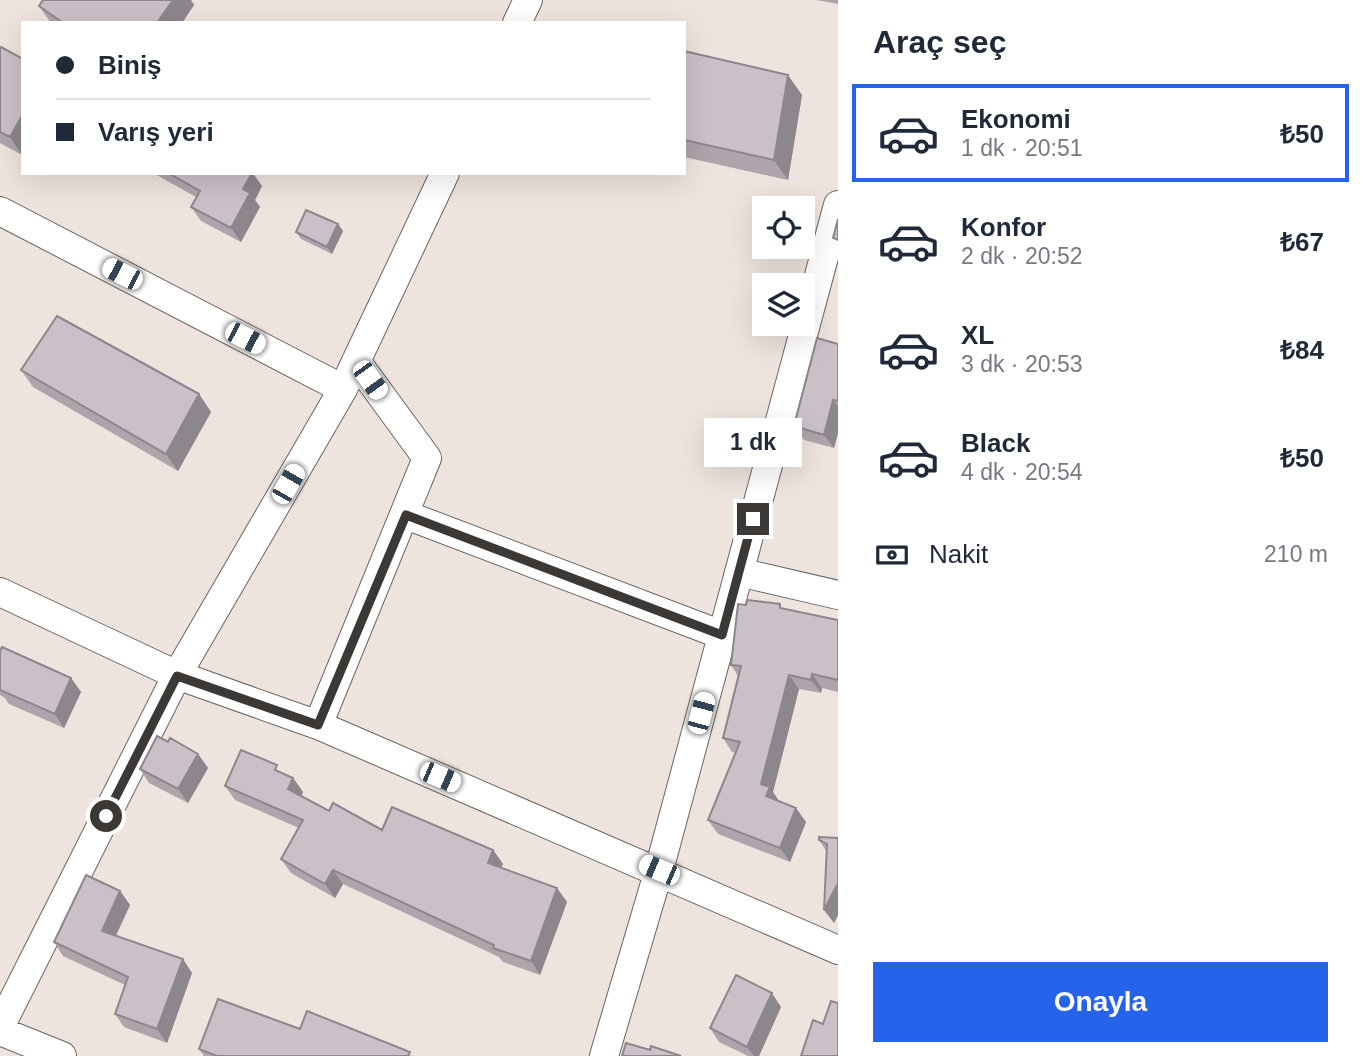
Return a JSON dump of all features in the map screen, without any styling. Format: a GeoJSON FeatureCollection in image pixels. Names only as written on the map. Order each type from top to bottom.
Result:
{"type":"FeatureCollection","features":[{"type":"Feature","properties":{"kind":"street"},"geometry":{"type":"LineString","coordinates":[[518,21],[528,0]]}},
{"type":"Feature","properties":{"kind":"street"},"geometry":{"type":"LineString","coordinates":[[62,1056],[0,1029],[177,676],[343,388],[444,175]]}},
{"type":"Feature","properties":{"kind":"street"},"geometry":{"type":"LineString","coordinates":[[604,1056],[659,870],[838,205]]}},
{"type":"Feature","properties":{"kind":"street"},"geometry":{"type":"LineString","coordinates":[[0,211],[343,388]]}},
{"type":"Feature","properties":{"kind":"street"},"geometry":{"type":"LineString","coordinates":[[318,725],[406,515],[427,458],[356,361]]}},
{"type":"Feature","properties":{"kind":"street"},"geometry":{"type":"LineString","coordinates":[[406,515],[722,635]]}},
{"type":"Feature","properties":{"kind":"street"},"geometry":{"type":"LineString","coordinates":[[739,572],[838,595]]}},
{"type":"Feature","properties":{"kind":"street"},"geometry":{"type":"LineString","coordinates":[[0,592],[177,676],[318,725],[659,870],[838,950]]}},
{"type":"Feature","properties":{"kind":"building"},"geometry":{"type":"Polygon","coordinates":[[[43,0],[173,0],[158,21],[60,21],[39,6],[43,0]]]}},
{"type":"Feature","properties":{"kind":"building"},"geometry":{"type":"Polygon","coordinates":[[[1,47],[21,58],[21,118],[10,137],[0,132],[1,47]]]}},
{"type":"Feature","properties":{"kind":"building"},"geometry":{"type":"Polygon","coordinates":[[[686,51],[788,75],[774,160],[686,140],[686,51]]]}},
{"type":"Feature","properties":{"kind":"building"},"geometry":{"type":"Polygon","coordinates":[[[172,175],[251,175],[243,189],[250,193],[231,228],[191,207],[200,191],[172,175]]]}},
{"type":"Feature","properties":{"kind":"building"},"geometry":{"type":"Polygon","coordinates":[[[306,210],[338,224],[327,247],[296,232],[306,210]]]}},
{"type":"Feature","properties":{"kind":"building"},"geometry":{"type":"Polygon","coordinates":[[[838,219],[838,240],[833,238],[838,219]]]}},
{"type":"Feature","properties":{"kind":"building"},"geometry":{"type":"Polygon","coordinates":[[[57,316],[199,394],[166,454],[21,370],[57,316]]]}},
{"type":"Feature","properties":{"kind":"building"},"geometry":{"type":"Polygon","coordinates":[[[817,338],[838,344],[838,401],[833,400],[824,435],[794,426],[817,338]]]}},
{"type":"Feature","properties":{"kind":"building"},"geometry":{"type":"Polygon","coordinates":[[[747,600],[780,604],[780,608],[838,620],[838,680],[812,674],[811,680],[789,675],[761,784],[770,787],[766,796],[796,808],[780,848],[708,820],[740,742],[723,738],[741,666],[731,665],[738,604],[746,605],[747,600]]]}},
{"type":"Feature","properties":{"kind":"building"},"geometry":{"type":"Polygon","coordinates":[[[2,647],[71,678],[55,714],[0,690],[2,647]]]}},
{"type":"Feature","properties":{"kind":"building"},"geometry":{"type":"Polygon","coordinates":[[[157,736],[168,742],[170,738],[198,754],[178,789],[140,769],[157,736]]]}},
{"type":"Feature","properties":{"kind":"building"},"geometry":{"type":"Polygon","coordinates":[[[241,750],[277,765],[275,770],[293,778],[288,789],[329,811],[333,803],[382,830],[392,807],[493,850],[488,863],[557,888],[531,961],[493,948],[494,945],[333,870],[325,884],[281,859],[303,820],[225,786],[241,750]]]}},
{"type":"Feature","properties":{"kind":"building"},"geometry":{"type":"Polygon","coordinates":[[[819,837],[838,838],[838,883],[824,910],[827,844],[819,840],[819,837]]]}},
{"type":"Feature","properties":{"kind":"building"},"geometry":{"type":"Polygon","coordinates":[[[86,875],[120,891],[102,931],[183,959],[157,1029],[115,1014],[128,977],[54,942],[86,875]]]}},
{"type":"Feature","properties":{"kind":"building"},"geometry":{"type":"Polygon","coordinates":[[[736,975],[772,993],[747,1047],[710,1028],[736,975]]]}},
{"type":"Feature","properties":{"kind":"building"},"geometry":{"type":"Polygon","coordinates":[[[218,999],[300,1029],[307,1011],[410,1052],[408,1056],[217,1056],[199,1049],[218,999]]]}},
{"type":"Feature","properties":{"kind":"building"},"geometry":{"type":"Polygon","coordinates":[[[831,1001],[838,1003],[838,1056],[801,1056],[813,1020],[823,1024],[831,1001]]]}},
{"type":"Feature","properties":{"kind":"building"},"geometry":{"type":"Polygon","coordinates":[[[626,1043],[650,1050],[651,1046],[681,1056],[622,1056],[626,1043]]]}},
{"type":"Feature","properties":{"kind":"route"},"geometry":{"type":"LineString","coordinates":[[106,816],[177,676],[318,725],[406,515],[722,635],[753,519]]}}]}
